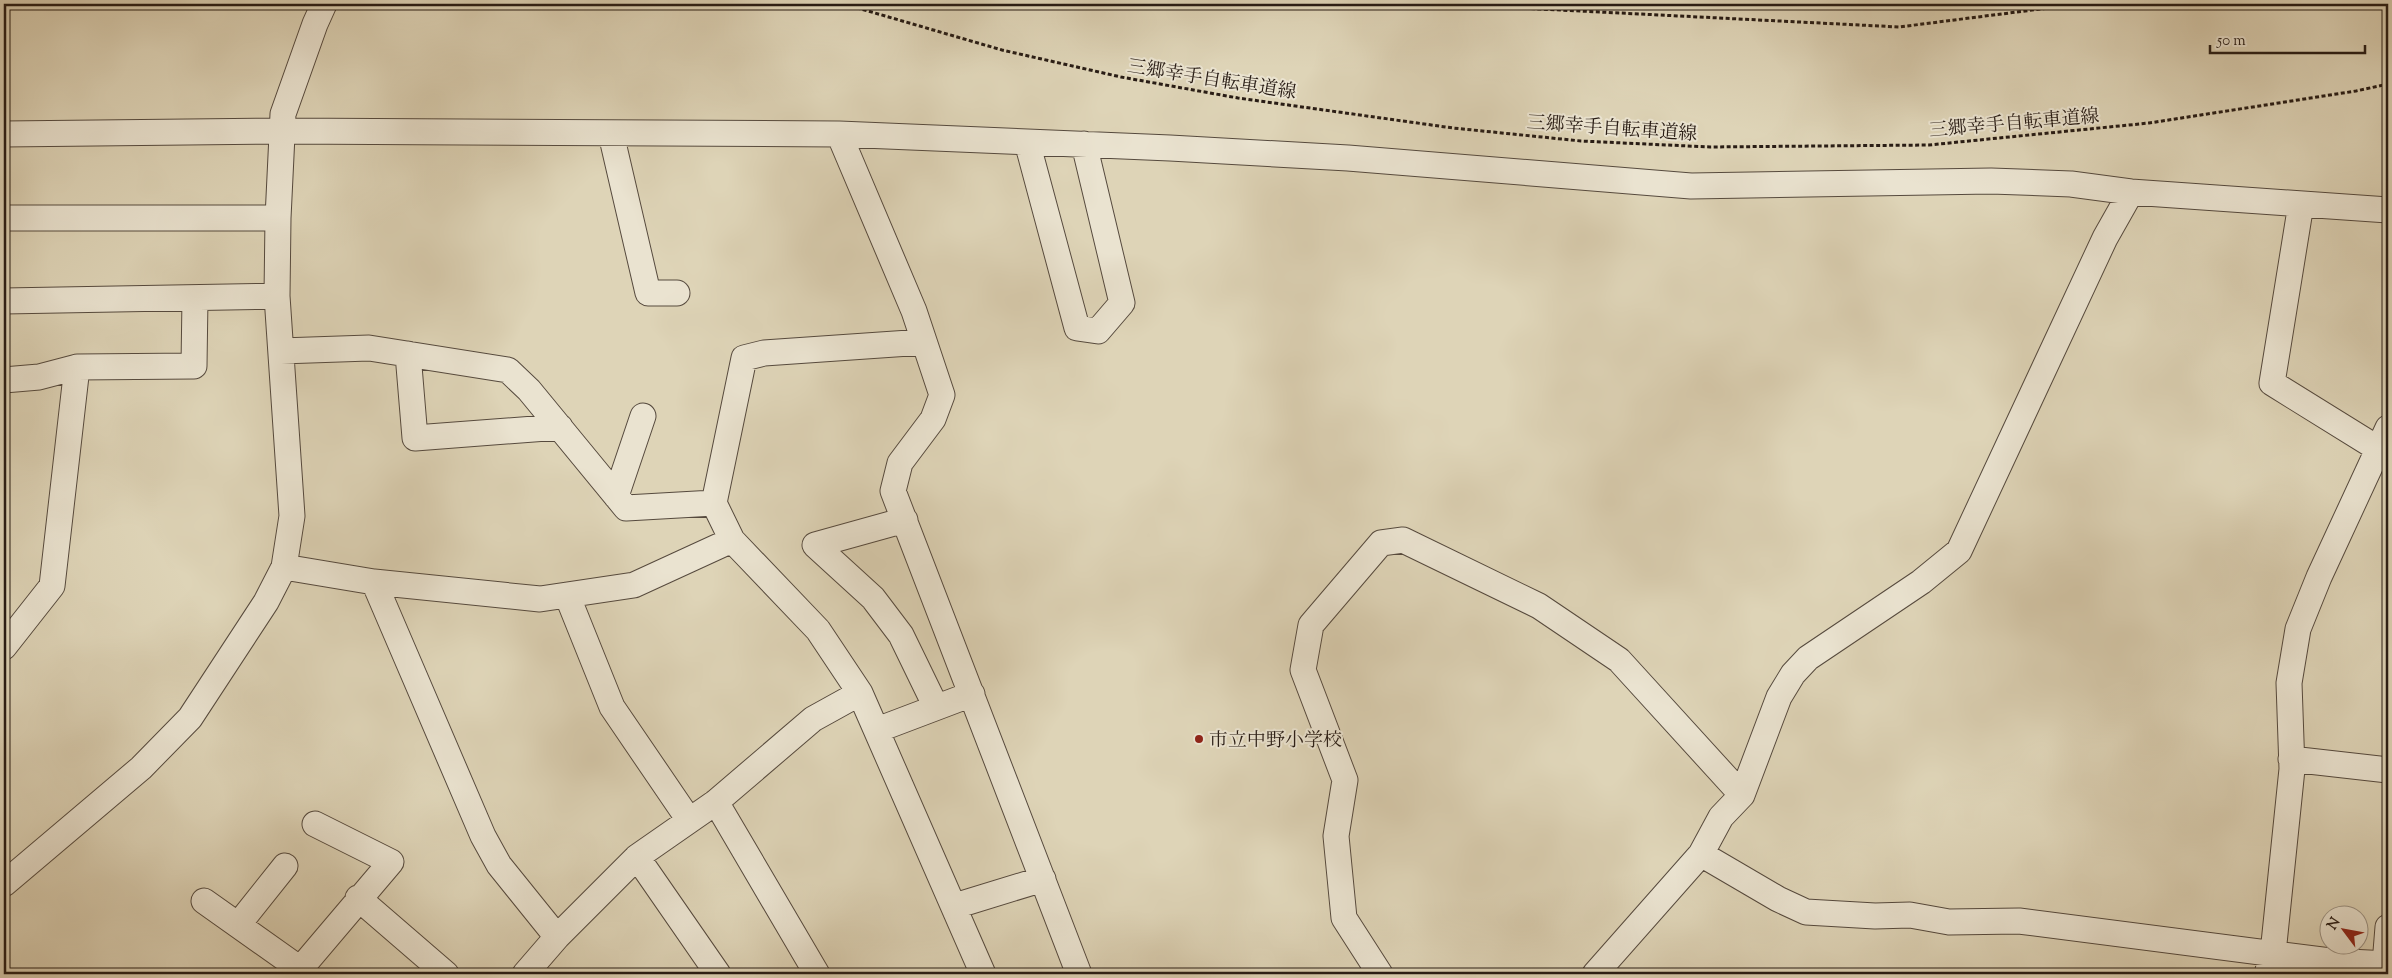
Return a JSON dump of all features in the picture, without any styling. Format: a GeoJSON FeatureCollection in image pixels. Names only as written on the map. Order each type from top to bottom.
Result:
{"type":"FeatureCollection","features":[{"type":"Feature","properties":{"kind":"street"},"geometry":{"type":"LineString","coordinates":[[4,884],[141,768],[190,718],[266,602],[284,567],[292,516],[277,296],[278,218],[283,114],[324,4]]}},
{"type":"Feature","properties":{"kind":"street"},"geometry":{"type":"LineString","coordinates":[[4,134],[283,131],[839,134],[1084,144],[1348,158],[1691,186],[1991,181],[2071,184],[2131,192],[2388,210]]}},
{"type":"Feature","properties":{"kind":"street"},"geometry":{"type":"LineString","coordinates":[[612,134],[648,293],[677,293]]}},
{"type":"Feature","properties":{"kind":"street"},"geometry":{"type":"LineString","coordinates":[[839,134],[914,311],[942,395],[933,419],[900,463],[893,491],[1079,974]]}},
{"type":"Feature","properties":{"kind":"street"},"geometry":{"type":"LineString","coordinates":[[1027,142],[1077,328],[1098,331],[1122,303],[1084,144]]}},
{"type":"Feature","properties":{"kind":"street"},"geometry":{"type":"LineString","coordinates":[[1595,974],[1701,854],[1721,817],[1742,795],[1779,697],[1793,674],[1808,658],[1922,582],[1959,551],[2105,238],[2131,192]]}},
{"type":"Feature","properties":{"kind":"street"},"geometry":{"type":"LineString","coordinates":[[2270,964],[2292,769],[2289,683],[2298,629],[2319,577],[2386,444],[2272,383],[2301,204]]}},
{"type":"Feature","properties":{"kind":"street"},"geometry":{"type":"LineString","coordinates":[[4,218],[278,218]]}},
{"type":"Feature","properties":{"kind":"street"},"geometry":{"type":"LineString","coordinates":[[4,301],[277,296]]}},
{"type":"Feature","properties":{"kind":"street"},"geometry":{"type":"LineString","coordinates":[[4,380],[39,377],[77,367],[194,366],[195,298]]}},
{"type":"Feature","properties":{"kind":"street"},"geometry":{"type":"LineString","coordinates":[[924,342],[764,353],[744,358],[714,503],[732,540],[818,630],[860,693],[955,906],[983,974]]}},
{"type":"Feature","properties":{"kind":"street"},"geometry":{"type":"LineString","coordinates":[[282,351],[369,348],[508,370],[530,390],[626,508],[714,503]]}},
{"type":"Feature","properties":{"kind":"street"},"geometry":{"type":"LineString","coordinates":[[408,354],[415,438],[560,427]]}},
{"type":"Feature","properties":{"kind":"street"},"geometry":{"type":"LineString","coordinates":[[4,647],[52,586],[77,367]]}},
{"type":"Feature","properties":{"kind":"street"},"geometry":{"type":"LineString","coordinates":[[616,496],[643,416]]}},
{"type":"Feature","properties":{"kind":"street"},"geometry":{"type":"LineString","coordinates":[[905,520],[815,545],[873,598],[901,636],[936,707]]}},
{"type":"Feature","properties":{"kind":"street"},"geometry":{"type":"LineString","coordinates":[[284,567],[374,582],[540,599],[634,585],[732,540]]}},
{"type":"Feature","properties":{"kind":"street"},"geometry":{"type":"LineString","coordinates":[[1380,974],[1344,918],[1336,836],[1345,780],[1303,670],[1311,625],[1381,543],[1403,540],[1530,602],[1619,660],[1742,795]]}},
{"type":"Feature","properties":{"kind":"street"},"geometry":{"type":"LineString","coordinates":[[374,582],[483,836],[499,865],[557,937]]}},
{"type":"Feature","properties":{"kind":"street"},"geometry":{"type":"LineString","coordinates":[[567,595],[612,707],[688,820]]}},
{"type":"Feature","properties":{"kind":"street"},"geometry":{"type":"LineString","coordinates":[[525,974],[557,937],[637,856],[716,802],[813,719],[860,693]]}},
{"type":"Feature","properties":{"kind":"street"},"geometry":{"type":"LineString","coordinates":[[877,730],[972,694]]}},
{"type":"Feature","properties":{"kind":"street"},"geometry":{"type":"LineString","coordinates":[[2291,759],[2388,770]]}},
{"type":"Feature","properties":{"kind":"street"},"geometry":{"type":"LineString","coordinates":[[716,802],[817,974]]}},
{"type":"Feature","properties":{"kind":"street"},"geometry":{"type":"LineString","coordinates":[[204,901],[298,972],[358,898],[391,862],[315,824]]}},
{"type":"Feature","properties":{"kind":"street"},"geometry":{"type":"LineString","coordinates":[[1701,854],[1778,899],[1806,912],[1875,916],[1910,915],[1949,922],[2019,921],[2270,964],[2330,961],[2387,964],[2388,927]]}},
{"type":"Feature","properties":{"kind":"street"},"geometry":{"type":"LineString","coordinates":[[637,856],[718,974]]}},
{"type":"Feature","properties":{"kind":"street"},"geometry":{"type":"LineString","coordinates":[[238,925],[285,866]]}},
{"type":"Feature","properties":{"kind":"street"},"geometry":{"type":"LineString","coordinates":[[955,906],[1042,879]]}},
{"type":"Feature","properties":{"kind":"street"},"geometry":{"type":"LineString","coordinates":[[358,898],[446,974]]}},
{"type":"Feature","properties":{"kind":"path","name":"三郷幸手自転車道線"},"geometry":{"type":"LineString","coordinates":[[844,4],[1002,50],[1121,77],[1238,98],[1443,126],[1581,141],[1710,147],[1929,145],[2149,123],[2356,91],[2388,84]]}},
{"type":"Feature","properties":{"kind":"path"},"geometry":{"type":"LineString","coordinates":[[1440,4],[1899,27],[2080,4]]}},
{"type":"Feature","properties":{"kind":"place","name":"市立中野小学校"},"geometry":{"type":"Point","coordinates":[1199,739]}}]}
